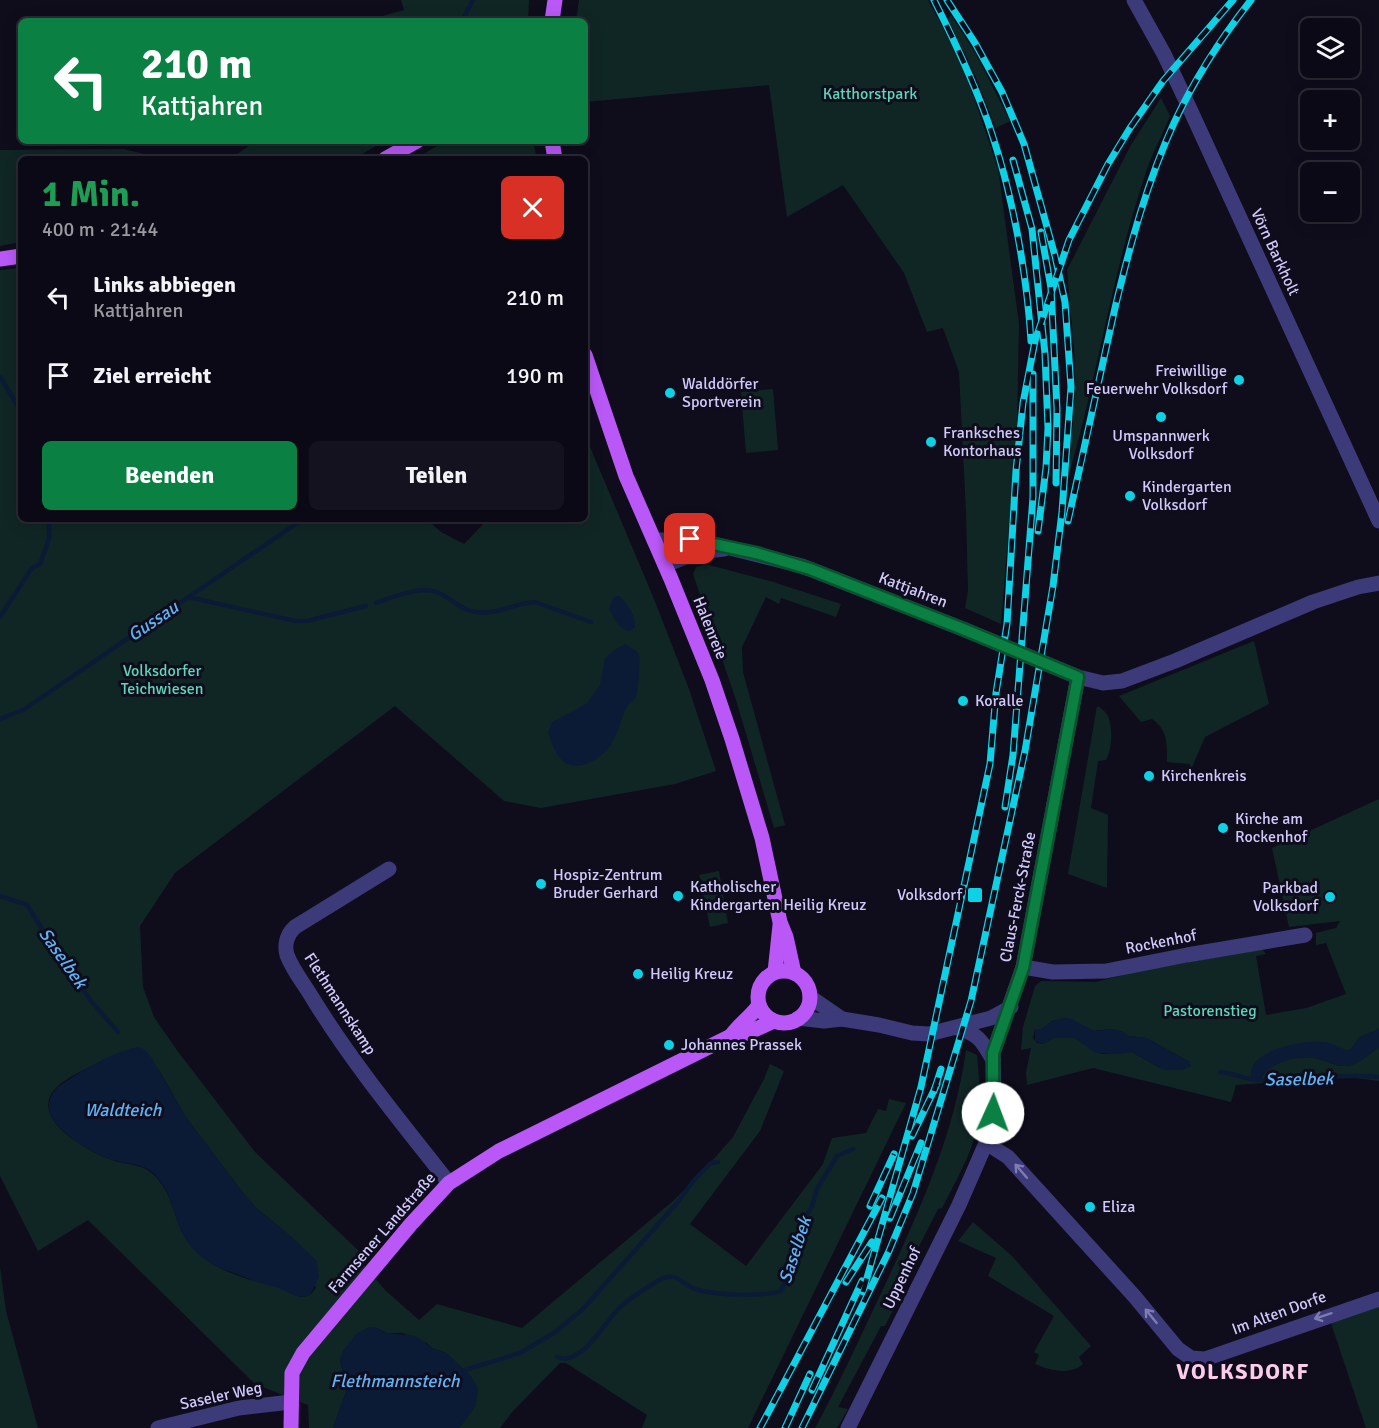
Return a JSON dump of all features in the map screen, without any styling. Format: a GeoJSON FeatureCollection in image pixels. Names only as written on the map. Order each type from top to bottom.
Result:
{"type":"FeatureCollection","features":[{"type":"Feature","properties":{"kind":"main road"},"geometry":{"type":"LineString","coordinates":[[552,18],[555,0]]}},
{"type":"Feature","properties":{"kind":"main road"},"geometry":{"type":"LineString","coordinates":[[390,156],[412,144]]}},
{"type":"Feature","properties":{"kind":"main road"},"geometry":{"type":"LineString","coordinates":[[0,260],[18,257]]}},
{"type":"Feature","properties":{"kind":"main road","name":"Halenreie"},"geometry":{"type":"LineString","coordinates":[[588,364],[626,476],[712,680],[736,750],[762,838],[780,922],[794,972]]}},
{"type":"Feature","properties":{"kind":"main road","name":"Halenreie"},"geometry":{"type":"LineString","coordinates":[[775,972],[780,922]]}},
{"type":"Feature","properties":{"kind":"main road"},"geometry":{"type":"LineString","coordinates":[[775,972],[794,972]]}},
{"type":"Feature","properties":{"kind":"main road","name":"Farmsener Landstraße"},"geometry":{"type":"LineString","coordinates":[[731,1036],[738,1026],[753,1014],[759,1005],[758,994],[762,982],[775,972]]}},
{"type":"Feature","properties":{"kind":"main road","name":"Farmsener Landstraße"},"geometry":{"type":"LineString","coordinates":[[794,972],[804,980],[810,997]]}},
{"type":"Feature","properties":{"kind":"main road"},"geometry":{"type":"LineString","coordinates":[[798,1018],[807,1009],[810,997]]}},
{"type":"Feature","properties":{"kind":"main road"},"geometry":{"type":"LineString","coordinates":[[759,1005],[765,1015],[774,1020]]}},
{"type":"Feature","properties":{"kind":"main road","name":"Farmsener Landstraße"},"geometry":{"type":"LineString","coordinates":[[291,1428],[292,1373],[303,1353],[411,1224],[449,1183],[499,1151],[731,1036],[743,1035],[774,1020],[784,1023],[798,1018]]}},
{"type":"Feature","properties":{"kind":"street","name":"Vörn Barkholt"},"geometry":{"type":"LineString","coordinates":[[1134,0],[1164,54],[1189,107],[1379,521]]}},
{"type":"Feature","properties":{"kind":"street","name":"Kattjahren"},"geometry":{"type":"LineString","coordinates":[[654,540],[690,539],[756,553],[810,569],[1078,677]]}},
{"type":"Feature","properties":{"kind":"street","name":"Kattjahren"},"geometry":{"type":"LineString","coordinates":[[665,565],[699,552],[730,548]]}},
{"type":"Feature","properties":{"kind":"street"},"geometry":{"type":"LineString","coordinates":[[1078,677],[1103,683],[1122,681],[1313,602],[1358,587],[1379,583]]}},
{"type":"Feature","properties":{"kind":"street","name":"Claus-Ferck-Straße"},"geometry":{"type":"LineString","coordinates":[[986,1143],[994,1106],[993,1060],[999,1035],[1011,1007],[1023,968],[1078,677]]}},
{"type":"Feature","properties":{"kind":"street","name":"Flethmannskamp"},"geometry":{"type":"LineString","coordinates":[[389,869],[295,927],[286,941],[287,954],[322,1013],[364,1075],[449,1183]]}},
{"type":"Feature","properties":{"kind":"street","name":"Rockenhof"},"geometry":{"type":"LineString","coordinates":[[1023,968],[1053,972],[1106,971],[1305,935]]}},
{"type":"Feature","properties":{"kind":"street","name":"Farmsener Landstraße"},"geometry":{"type":"LineString","coordinates":[[810,997],[842,1019]]}},
{"type":"Feature","properties":{"kind":"street","name":"Farmsener Landstraße"},"geometry":{"type":"LineString","coordinates":[[798,1018],[824,1021],[842,1019],[922,1034],[957,1028],[991,1017],[1011,1007]]}},
{"type":"Feature","properties":{"kind":"street"},"geometry":{"type":"LineString","coordinates":[[957,1028],[971,1031],[977,1036],[993,1060]]}},
{"type":"Feature","properties":{"kind":"street","name":"Im Alten Dorfe"},"geometry":{"type":"LineString","coordinates":[[986,1143],[1008,1157],[1136,1297],[1178,1349],[1191,1358],[1205,1359],[1379,1299]]}},
{"type":"Feature","properties":{"kind":"street","name":"Uppenhof"},"geometry":{"type":"LineString","coordinates":[[848,1428],[959,1205],[986,1143]]}},
{"type":"Feature","properties":{"kind":"street","name":"Saseler Weg"},"geometry":{"type":"LineString","coordinates":[[158,1428],[239,1408],[291,1402]]}},
{"type":"Feature","properties":{"kind":"green space"},"geometry":{"type":"Polygon","coordinates":[[[401,0],[529,0],[528,18],[375,18],[404,10],[401,0]]]}},
{"type":"Feature","properties":{"kind":"green space","name":"Katthorstpark"},"geometry":{"type":"Polygon","coordinates":[[[579,0],[928,0],[962,63],[998,168],[1019,324],[1017,425],[1001,624],[965,608],[968,591],[966,512],[959,372],[943,328],[927,332],[904,273],[843,185],[787,217],[769,85],[588,102],[588,18],[576,18],[579,0]]]}},
{"type":"Feature","properties":{"kind":"green space"},"geometry":{"type":"Polygon","coordinates":[[[951,15],[976,54],[1010,121],[996,128],[975,75],[948,19],[951,15]]]}},
{"type":"Feature","properties":{"kind":"green space"},"geometry":{"type":"Polygon","coordinates":[[[1161,98],[1170,116],[1147,168],[1133,212],[1068,478],[1074,409],[1075,361],[1067,270],[1131,145],[1161,98]]]}},
{"type":"Feature","properties":{"kind":"green space"},"geometry":{"type":"Polygon","coordinates":[[[252,144],[379,144],[359,156],[234,156],[252,144]]]}},
{"type":"Feature","properties":{"kind":"green space"},"geometry":{"type":"Polygon","coordinates":[[[441,144],[534,144],[536,156],[419,156],[441,144]]]}},
{"type":"Feature","properties":{"kind":"green space"},"geometry":{"type":"Polygon","coordinates":[[[124,149],[152,156],[18,156],[18,243],[0,246],[0,150],[124,149]]]}},
{"type":"Feature","properties":{"kind":"green space","name":"Volksdorfer Teichwiesen"},"geometry":{"type":"Polygon","coordinates":[[[18,268],[18,522],[429,522],[441,532],[464,544],[485,522],[588,522],[588,442],[654,599],[689,689],[716,771],[675,784],[541,808],[504,801],[395,706],[175,873],[140,926],[143,987],[154,1017],[255,1152],[362,1254],[359,1260],[386,1291],[419,1320],[437,1304],[522,1328],[673,1201],[706,1168],[733,1137],[770,1064],[784,1071],[760,1131],[690,1224],[746,1266],[823,1164],[832,1138],[866,1133],[878,1109],[886,1111],[889,1099],[906,1103],[748,1428],[642,1428],[647,1415],[566,1363],[560,1363],[512,1412],[500,1428],[459,1428],[476,1405],[471,1376],[446,1353],[432,1348],[427,1343],[402,1333],[387,1333],[374,1327],[344,1350],[340,1360],[347,1389],[333,1428],[309,1428],[308,1405],[255,1384],[88,1220],[38,1251],[0,1176],[0,270],[18,268]],[[134,1048],[64,1081],[49,1098],[49,1110],[54,1121],[74,1140],[109,1159],[143,1168],[154,1175],[167,1194],[187,1241],[208,1261],[234,1274],[282,1288],[297,1296],[310,1295],[316,1288],[296,1241],[254,1206],[185,1116],[159,1070],[134,1048]]]}},
{"type":"Feature","properties":{"kind":"green space"},"geometry":{"type":"Polygon","coordinates":[[[773,389],[778,450],[746,453],[741,392],[773,389]]]}},
{"type":"Feature","properties":{"kind":"green space"},"geometry":{"type":"Polygon","coordinates":[[[705,564],[773,582],[841,604],[836,617],[781,598],[779,604],[766,597],[742,647],[743,672],[785,825],[774,828],[736,700],[693,574],[696,567],[705,564]]]}},
{"type":"Feature","properties":{"kind":"green space"},"geometry":{"type":"Polygon","coordinates":[[[1254,641],[1269,704],[1205,737],[1190,772],[1190,764],[1167,762],[1166,743],[1161,728],[1152,719],[1141,722],[1119,696],[1254,641]]]}},
{"type":"Feature","properties":{"kind":"green space"},"geometry":{"type":"Polygon","coordinates":[[[1097,706],[1108,716],[1111,732],[1108,756],[1106,760],[1098,761],[1091,808],[1108,815],[1107,888],[1068,874],[1097,706]]]}},
{"type":"Feature","properties":{"kind":"green space","name":"Pastorenstieg"},"geometry":{"type":"Polygon","coordinates":[[[1379,799],[1379,1029],[1360,1037],[1347,1051],[1324,1042],[1287,1046],[1265,1056],[1260,1080],[1269,1069],[1283,1061],[1307,1057],[1346,1066],[1359,1061],[1379,1047],[1379,1081],[1348,1077],[1236,1085],[1231,1102],[1093,1068],[1027,1085],[1026,1072],[1031,1048],[1021,1050],[1023,1027],[1035,986],[1041,981],[1096,982],[1135,972],[1262,949],[1266,954],[1256,956],[1266,1015],[1306,1008],[1346,994],[1326,943],[1316,945],[1316,933],[1336,928],[1340,921],[1289,927],[1272,848],[1379,799]],[[1066,1018],[1052,1021],[1042,1029],[1035,1029],[1033,1038],[1037,1043],[1043,1044],[1053,1038],[1075,1038],[1101,1054],[1132,1052],[1160,1068],[1183,1070],[1190,1062],[1146,1038],[1128,1036],[1111,1029],[1094,1031],[1066,1018]]]}},
{"type":"Feature","properties":{"kind":"green space"},"geometry":{"type":"Polygon","coordinates":[[[719,871],[728,923],[710,927],[699,875],[719,871]]]}},
{"type":"Feature","properties":{"kind":"green space"},"geometry":{"type":"Polygon","coordinates":[[[966,1050],[977,1055],[980,1099],[975,1136],[967,1157],[942,1208],[938,1209],[914,1256],[921,1255],[885,1326],[881,1326],[838,1407],[848,1409],[837,1428],[815,1428],[890,1273],[931,1180],[952,1116],[966,1050]]]}},
{"type":"Feature","properties":{"kind":"green space"},"geometry":{"type":"Polygon","coordinates":[[[973,1222],[1012,1256],[1091,1346],[1079,1357],[1083,1364],[1078,1368],[1066,1371],[1053,1370],[1035,1364],[1039,1355],[1034,1352],[1054,1316],[988,1276],[996,1258],[958,1241],[973,1222]]]}},
{"type":"Feature","properties":{"kind":"green space"},"geometry":{"type":"Polygon","coordinates":[[[0,1267],[6,1311],[38,1428],[0,1428],[0,1267]]]}},
{"type":"Feature","properties":{"kind":"green space"},"geometry":{"type":"Polygon","coordinates":[[[1379,1306],[1379,1428],[1366,1428],[1330,1320],[1379,1306]]]}},
{"type":"Feature","properties":{"kind":"water"},"geometry":{"type":"Polygon","coordinates":[[[620,596],[634,618],[635,627],[630,631],[620,626],[609,609],[613,598],[620,596]]]}},
{"type":"Feature","properties":{"kind":"water"},"geometry":{"type":"Polygon","coordinates":[[[625,644],[639,655],[636,697],[627,707],[615,737],[603,754],[581,765],[573,766],[566,763],[556,752],[548,733],[552,722],[586,704],[600,685],[605,658],[625,644]]]}},
{"type":"Feature","properties":{"kind":"water"},"geometry":{"type":"Polygon","coordinates":[[[1070,1018],[1094,1031],[1111,1029],[1128,1036],[1146,1038],[1190,1062],[1191,1066],[1183,1070],[1164,1070],[1132,1052],[1096,1053],[1075,1038],[1053,1038],[1043,1044],[1035,1041],[1035,1029],[1042,1029],[1054,1020],[1070,1018]]]}},
{"type":"Feature","properties":{"kind":"water"},"geometry":{"type":"Polygon","coordinates":[[[1379,1029],[1379,1047],[1355,1064],[1342,1066],[1307,1057],[1291,1059],[1269,1069],[1260,1080],[1250,1079],[1253,1065],[1258,1059],[1276,1049],[1316,1041],[1330,1043],[1347,1051],[1360,1037],[1379,1029]]]}},
{"type":"Feature","properties":{"kind":"water","name":"Waldteich"},"geometry":{"type":"Polygon","coordinates":[[[138,1047],[150,1055],[185,1116],[254,1206],[317,1261],[319,1277],[310,1295],[296,1296],[205,1260],[185,1238],[167,1191],[152,1172],[143,1167],[113,1160],[84,1147],[57,1125],[49,1105],[58,1087],[98,1062],[138,1047]]]}},
{"type":"Feature","properties":{"kind":"water","name":"Flethmannsteich"},"geometry":{"type":"Polygon","coordinates":[[[369,1327],[387,1333],[416,1336],[432,1348],[446,1353],[471,1376],[478,1388],[476,1405],[459,1428],[333,1428],[347,1389],[340,1360],[344,1350],[356,1334],[369,1327]]]}},
{"type":"Feature","properties":{"kind":"waterway","name":"Gussau"},"geometry":{"type":"LineString","coordinates":[[464,18],[473,0]]}},
{"type":"Feature","properties":{"kind":"waterway"},"geometry":{"type":"LineString","coordinates":[[0,377],[18,406]]}},
{"type":"Feature","properties":{"kind":"waterway"},"geometry":{"type":"LineString","coordinates":[[0,617],[32,568],[40,564],[49,539],[49,522]]}},
{"type":"Feature","properties":{"kind":"waterway","name":"Gussau"},"geometry":{"type":"LineString","coordinates":[[0,719],[23,710],[299,522]]}},
{"type":"Feature","properties":{"kind":"waterway"},"geometry":{"type":"LineString","coordinates":[[376,603],[424,590],[444,595],[466,609],[476,612],[492,612],[535,602],[591,622]]}},
{"type":"Feature","properties":{"kind":"waterway"},"geometry":{"type":"LineString","coordinates":[[188,597],[295,621],[307,621],[366,606]]}},
{"type":"Feature","properties":{"kind":"waterway","name":"Saselbek"},"geometry":{"type":"LineString","coordinates":[[0,896],[27,905],[91,1001],[118,1032]]}},
{"type":"Feature","properties":{"kind":"waterway","name":"Saselbek"},"geometry":{"type":"LineString","coordinates":[[1220,1072],[1257,1080],[1379,1077]]}},
{"type":"Feature","properties":{"kind":"waterway","name":"Saselbek"},"geometry":{"type":"LineString","coordinates":[[557,1357],[575,1356],[592,1342],[623,1305],[651,1285],[667,1277],[676,1278],[698,1290],[716,1293],[752,1295],[781,1291],[793,1266],[799,1230],[812,1206],[817,1189],[837,1156],[853,1149]]}},
{"type":"Feature","properties":{"kind":"waterway","name":"Saselbek"},"geometry":{"type":"LineString","coordinates":[[465,1370],[520,1353],[554,1333],[582,1310],[677,1203],[695,1179],[711,1163],[718,1162]]}},
{"type":"Feature","properties":{"kind":"railway"},"geometry":{"type":"LineString","coordinates":[[934,0],[973,83],[1000,158],[1018,236],[1031,341]]}},
{"type":"Feature","properties":{"kind":"railway"},"geometry":{"type":"LineString","coordinates":[[802,1428],[889,1251],[913,1193],[971,1001],[1025,751],[1053,586],[1062,512],[1071,387],[1065,302],[1055,256],[1024,144],[1002,92],[975,43],[947,0]]}},
{"type":"Feature","properties":{"kind":"railway"},"geometry":{"type":"LineString","coordinates":[[863,1292],[921,1087],[990,764],[996,693],[1007,624],[1016,471],[1023,403],[1035,341],[1069,240],[1108,164],[1163,81],[1233,0]]}},
{"type":"Feature","properties":{"kind":"railway"},"geometry":{"type":"LineString","coordinates":[[1068,521],[1115,308],[1147,191],[1164,145],[1191,90],[1219,44],[1251,0]]}},
{"type":"Feature","properties":{"kind":"railway"},"geometry":{"type":"LineString","coordinates":[[1013,160],[1032,229],[1045,354],[1048,428],[1046,468],[1038,531]]}},
{"type":"Feature","properties":{"kind":"railway"},"geometry":{"type":"LineString","coordinates":[[1041,232],[1051,288],[1057,409],[1056,483]]}},
{"type":"Feature","properties":{"kind":"railway"},"geometry":{"type":"LineString","coordinates":[[1005,807],[1013,755],[1033,497],[1033,374]]}},
{"type":"Feature","properties":{"kind":"railway"},"geometry":{"type":"LineString","coordinates":[[934,1091],[941,1069]]}},
{"type":"Feature","properties":{"kind":"railway"},"geometry":{"type":"LineString","coordinates":[[912,1136],[937,1084]]}},
{"type":"Feature","properties":{"kind":"railway"},"geometry":{"type":"LineString","coordinates":[[890,1218],[921,1143]]}},
{"type":"Feature","properties":{"kind":"railway"},"geometry":{"type":"LineString","coordinates":[[870,1206],[894,1154]]}},
{"type":"Feature","properties":{"kind":"railway"},"geometry":{"type":"LineString","coordinates":[[760,1428],[882,1198]]}},
{"type":"Feature","properties":{"kind":"railway"},"geometry":{"type":"LineString","coordinates":[[846,1282],[872,1242]]}},
{"type":"Feature","properties":{"kind":"railway"},"geometry":{"type":"LineString","coordinates":[[812,1390],[862,1281]]}},
{"type":"Feature","properties":{"kind":"railway"},"geometry":{"type":"LineString","coordinates":[[785,1428],[810,1374]]}},
{"type":"Feature","properties":{"kind":"place","name":"Freiwillige Feuerwehr Volksdorf"},"geometry":{"type":"Point","coordinates":[1239,380]}},
{"type":"Feature","properties":{"kind":"place","name":"Walddörfer Sportverein"},"geometry":{"type":"Point","coordinates":[670,393]}},
{"type":"Feature","properties":{"kind":"place","name":"Umspannwerk Volksdorf"},"geometry":{"type":"Point","coordinates":[1161,417]}},
{"type":"Feature","properties":{"kind":"place","name":"Franksches Kontorhaus"},"geometry":{"type":"Point","coordinates":[931,442]}},
{"type":"Feature","properties":{"kind":"place","name":"Kindergarten Volksdorf"},"geometry":{"type":"Point","coordinates":[1130,496]}},
{"type":"Feature","properties":{"kind":"place","name":"Koralle"},"geometry":{"type":"Point","coordinates":[963,701]}},
{"type":"Feature","properties":{"kind":"place","name":"Kirchenkreis"},"geometry":{"type":"Point","coordinates":[1149,776]}},
{"type":"Feature","properties":{"kind":"place","name":"Kirche am Rockenhof"},"geometry":{"type":"Point","coordinates":[1223,828]}},
{"type":"Feature","properties":{"kind":"place","name":"Hospiz-Zentrum Bruder Gerhard"},"geometry":{"type":"Point","coordinates":[541,884]}},
{"type":"Feature","properties":{"kind":"place","name":"Volksdorf"},"geometry":{"type":"Point","coordinates":[975,895]}},
{"type":"Feature","properties":{"kind":"place","name":"Katholischer Kindergarten Heilig Kreuz"},"geometry":{"type":"Point","coordinates":[678,896]}},
{"type":"Feature","properties":{"kind":"place","name":"Parkbad Volksdorf"},"geometry":{"type":"Point","coordinates":[1330,897]}},
{"type":"Feature","properties":{"kind":"place","name":"Heilig Kreuz"},"geometry":{"type":"Point","coordinates":[638,974]}},
{"type":"Feature","properties":{"kind":"place","name":"Johannes Prassek"},"geometry":{"type":"Point","coordinates":[669,1045]}},
{"type":"Feature","properties":{"kind":"place","name":"Eliza"},"geometry":{"type":"Point","coordinates":[1090,1207]}},
{"type":"Feature","properties":{"kind":"district","name":"VOLKSDORF"},"geometry":{"type":"Point","coordinates":[1243,1371]}},
{"type":"Feature","properties":{"kind":"route"},"geometry":{"type":"LineString","coordinates":[[690,539],[756,553],[810,569],[1078,677],[1028,947],[1011,1007],[993,1053],[993,1113]]}}]}
